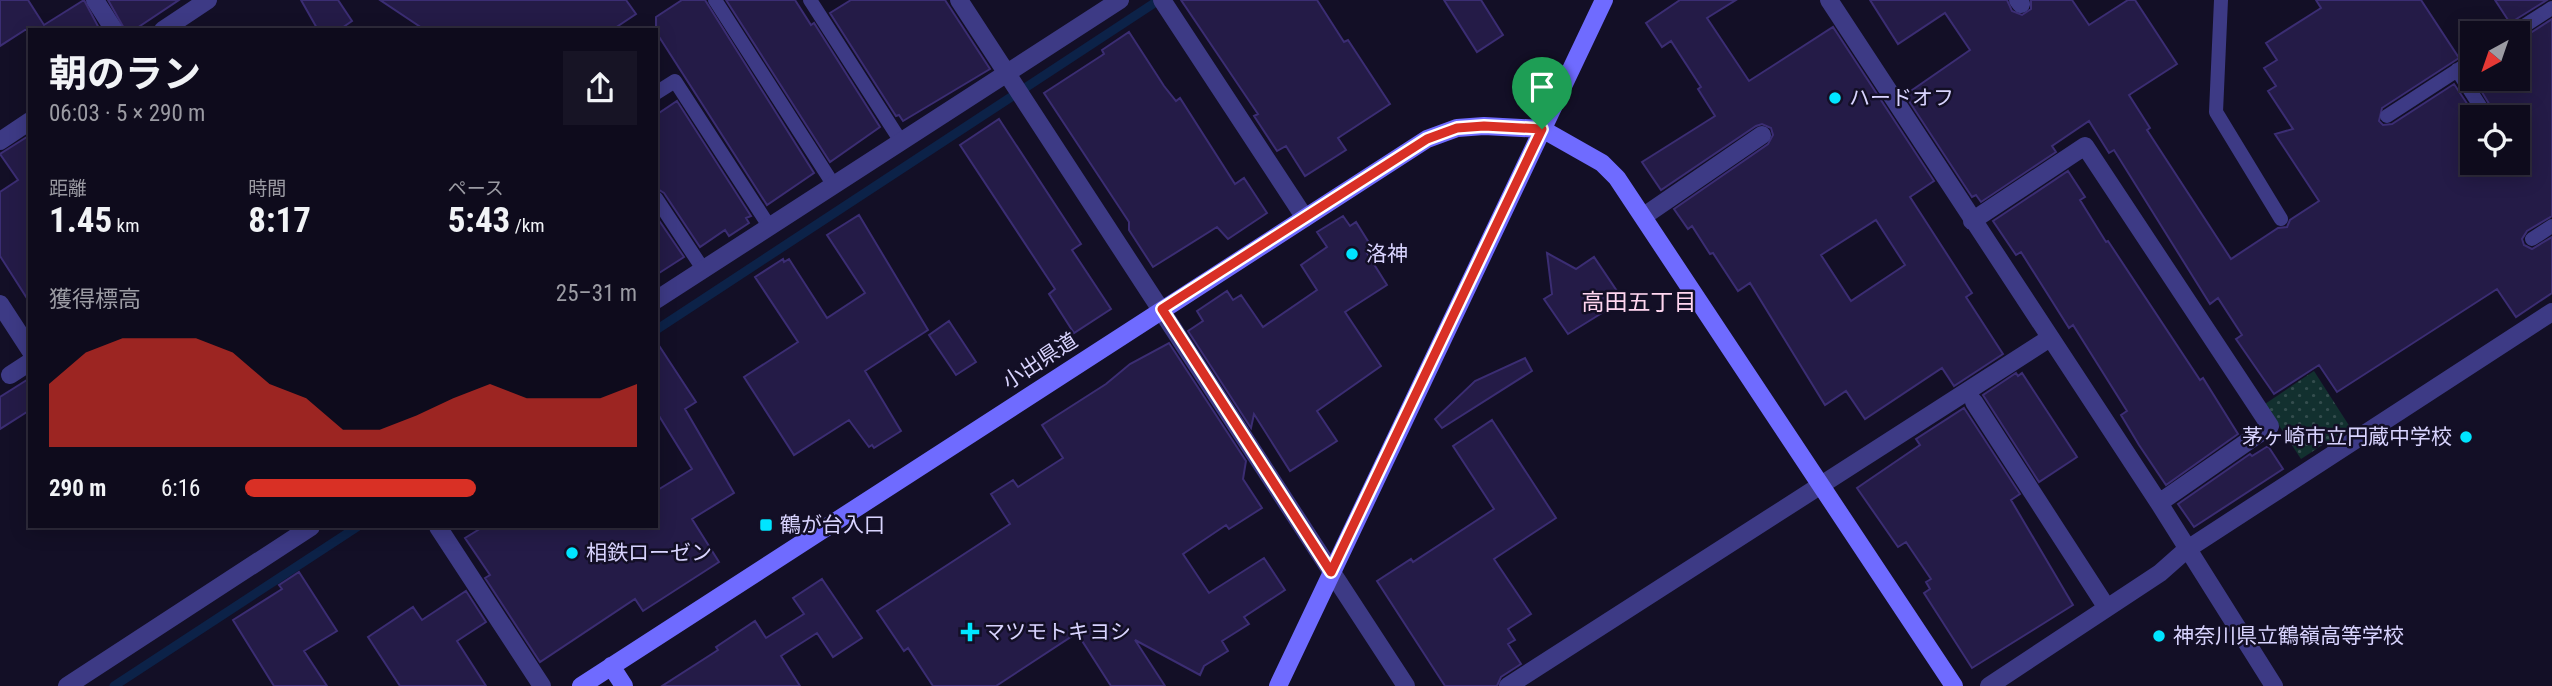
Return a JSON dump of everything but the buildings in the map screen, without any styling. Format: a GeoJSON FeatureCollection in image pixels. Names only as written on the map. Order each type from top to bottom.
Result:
{"type":"FeatureCollection","features":[{"type":"Feature","properties":{"kind":"street"},"geometry":{"type":"LineString","coordinates":[[95,0],[113,28]]}},
{"type":"Feature","properties":{"kind":"street"},"geometry":{"type":"LineString","coordinates":[[166,28],[208,0]]}},
{"type":"Feature","properties":{"kind":"street"},"geometry":{"type":"LineString","coordinates":[[959,0],[1406,686]]}},
{"type":"Feature","properties":{"kind":"street"},"geometry":{"type":"LineString","coordinates":[[658,299],[900,140],[1007,76],[1120,0]]}},
{"type":"Feature","properties":{"kind":"street"},"geometry":{"type":"LineString","coordinates":[[1278,686],[1604,0]]}},
{"type":"Feature","properties":{"kind":"street"},"geometry":{"type":"LineString","coordinates":[[1829,0],[2159,503],[2186,550],[2274,686]]}},
{"type":"Feature","properties":{"kind":"street"},"geometry":{"type":"LineString","coordinates":[[1163,2],[1305,218]]}},
{"type":"Feature","properties":{"kind":"street"},"geometry":{"type":"LineString","coordinates":[[0,141],[28,122]]}},
{"type":"Feature","properties":{"kind":"street","name":"小出県道"},"geometry":{"type":"LineString","coordinates":[[581,686],[1427,139],[1457,128],[1484,126],[1542,129]]}},
{"type":"Feature","properties":{"kind":"street"},"geometry":{"type":"LineString","coordinates":[[1542,129],[1602,163],[1617,177],[1954,686]]}},
{"type":"Feature","properties":{"kind":"street"},"geometry":{"type":"LineString","coordinates":[[1644,216],[1762,135]]}},
{"type":"Feature","properties":{"kind":"street"},"geometry":{"type":"LineString","coordinates":[[1972,221],[2085,146],[2174,280],[2270,426],[2159,503]]}},
{"type":"Feature","properties":{"kind":"street"},"geometry":{"type":"LineString","coordinates":[[0,304],[28,347]]}},
{"type":"Feature","properties":{"kind":"street"},"geometry":{"type":"LineString","coordinates":[[1989,686],[2160,573],[2186,550],[2552,312]]}},
{"type":"Feature","properties":{"kind":"street"},"geometry":{"type":"LineString","coordinates":[[1508,686],[2050,338]]}},
{"type":"Feature","properties":{"kind":"street"},"geometry":{"type":"LineString","coordinates":[[10,375],[28,363]]}},
{"type":"Feature","properties":{"kind":"street"},"geometry":{"type":"LineString","coordinates":[[1974,402],[2107,608]]}},
{"type":"Feature","properties":{"kind":"street"},"geometry":{"type":"LineString","coordinates":[[67,686],[310,528]]}},
{"type":"Feature","properties":{"kind":"street"},"geometry":{"type":"LineString","coordinates":[[439,528],[541,686]]}},
{"type":"Feature","properties":{"kind":"street"},"geometry":{"type":"LineString","coordinates":[[611,666],[624,686]]}},
{"type":"Feature","properties":{"kind":"lane"},"geometry":{"type":"LineString","coordinates":[[715,0],[833,184]]}},
{"type":"Feature","properties":{"kind":"lane"},"geometry":{"type":"LineString","coordinates":[[810,0],[900,140]]}},
{"type":"Feature","properties":{"kind":"lane"},"geometry":{"type":"LineString","coordinates":[[2221,0],[2216,112],[2281,219]]}},
{"type":"Feature","properties":{"kind":"lane"},"geometry":{"type":"LineString","coordinates":[[2530,22],[2552,8]]}},
{"type":"Feature","properties":{"kind":"lane"},"geometry":{"type":"LineString","coordinates":[[2386,116],[2460,68]]}},
{"type":"Feature","properties":{"kind":"lane"},"geometry":{"type":"LineString","coordinates":[[2457,70],[2479,105]]}},
{"type":"Feature","properties":{"kind":"lane"},"geometry":{"type":"LineString","coordinates":[[658,92],[675,81],[769,226]]}},
{"type":"Feature","properties":{"kind":"lane"},"geometry":{"type":"LineString","coordinates":[[658,201],[703,270]]}},
{"type":"Feature","properties":{"kind":"lane"},"geometry":{"type":"LineString","coordinates":[[2532,239],[2552,226]]}},
{"type":"Feature","properties":{"kind":"green space"},"geometry":{"type":"Polygon","coordinates":[[[2314,371],[2350,427],[2301,459],[2265,404],[2314,371]]]}},
{"type":"Feature","properties":{"kind":"waterway"},"geometry":{"type":"LineString","coordinates":[[658,329],[1159,0]]}},
{"type":"Feature","properties":{"kind":"waterway"},"geometry":{"type":"LineString","coordinates":[[114,686],[355,528]]}},
{"type":"Feature","properties":{"kind":"place","name":"ハードオフ"},"geometry":{"type":"Point","coordinates":[1835,98]}},
{"type":"Feature","properties":{"kind":"place","name":"洛神"},"geometry":{"type":"Point","coordinates":[1352,254]}},
{"type":"Feature","properties":{"kind":"place","name":"茅ヶ崎市立円蔵中学校"},"geometry":{"type":"Point","coordinates":[2466,437]}},
{"type":"Feature","properties":{"kind":"place","name":"鶴が台入口"},"geometry":{"type":"Point","coordinates":[766,525]}},
{"type":"Feature","properties":{"kind":"place","name":"相鉄ローゼン"},"geometry":{"type":"Point","coordinates":[572,553]}},
{"type":"Feature","properties":{"kind":"place","name":"マツモトキヨシ"},"geometry":{"type":"Point","coordinates":[970,632]}},
{"type":"Feature","properties":{"kind":"place","name":"神奈川県立鶴嶺高等学校"},"geometry":{"type":"Point","coordinates":[2159,636]}},
{"type":"Feature","properties":{"kind":"district","name":"高田五丁目"},"geometry":{"type":"Point","coordinates":[1639,302]}},
{"type":"Feature","properties":{"kind":"route"},"geometry":{"type":"LineString","coordinates":[[1484,126],[1542,129],[1331,572],[1162,309],[1427,139],[1457,128],[1484,126]]}}]}
